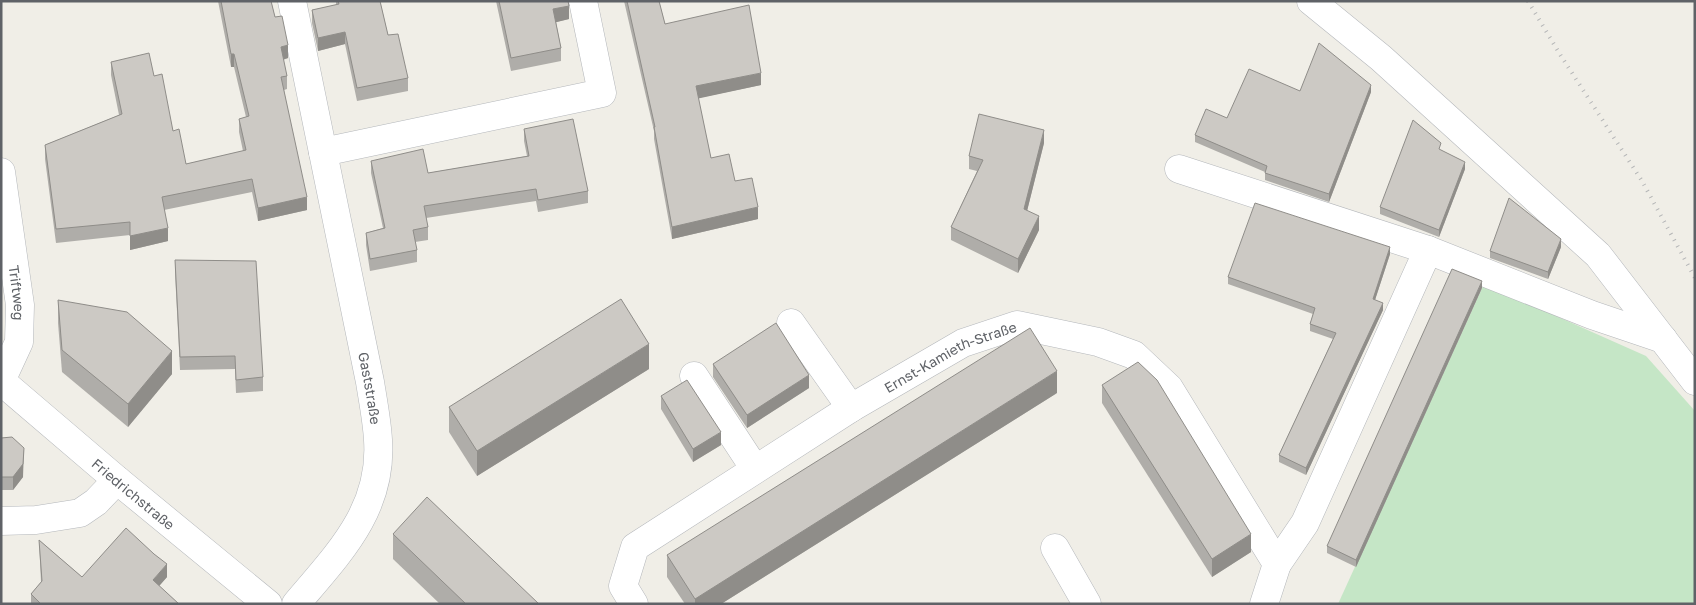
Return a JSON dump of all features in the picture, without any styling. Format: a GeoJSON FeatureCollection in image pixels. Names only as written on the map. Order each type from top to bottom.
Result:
{"type":"FeatureCollection","features":[{"type":"Feature","properties":{"kind":"street","name":"Gaststraße"},"geometry":{"type":"LineString","coordinates":[[292,1],[370,382],[378,440],[378,468],[373,492],[363,517],[348,541],[296,604]]}},
{"type":"Feature","properties":{"kind":"street"},"geometry":{"type":"LineString","coordinates":[[323,152],[602,93],[583,1]]}},
{"type":"Feature","properties":{"kind":"street"},"geometry":{"type":"LineString","coordinates":[[1311,1],[1381,58],[1598,255],[1695,381]]}},
{"type":"Feature","properties":{"kind":"street"},"geometry":{"type":"LineString","coordinates":[[1179,169],[1428,250],[1592,314],[1663,339]]}},
{"type":"Feature","properties":{"kind":"street","name":"Triftweg"},"geometry":{"type":"LineString","coordinates":[[1,172],[20,305],[19,342],[1,381]]}},
{"type":"Feature","properties":{"kind":"street"},"geometry":{"type":"LineString","coordinates":[[1264,604],[1277,564],[1305,523],[1428,250]]}},
{"type":"Feature","properties":{"kind":"street"},"geometry":{"type":"LineString","coordinates":[[791,322],[851,408]]}},
{"type":"Feature","properties":{"kind":"street","name":"Ernst-Kamieth-Straße"},"geometry":{"type":"LineString","coordinates":[[634,604],[623,586],[635,547],[851,408],[963,342],[1017,325],[1098,342],[1134,355],[1169,388],[1277,564]]}},
{"type":"Feature","properties":{"kind":"street"},"geometry":{"type":"LineString","coordinates":[[694,376],[755,469]]}},
{"type":"Feature","properties":{"kind":"street","name":"Friedrichstraße"},"geometry":{"type":"LineString","coordinates":[[1,381],[116,480],[268,604]]}},
{"type":"Feature","properties":{"kind":"street"},"geometry":{"type":"LineString","coordinates":[[1,521],[36,520],[80,513],[96,502],[116,480]]}},
{"type":"Feature","properties":{"kind":"street"},"geometry":{"type":"LineString","coordinates":[[1055,548],[1087,604]]}},
{"type":"Feature","properties":{"kind":"green space"},"geometry":{"type":"Polygon","coordinates":[[[1484,284],[1646,356],[1695,411],[1695,604],[1338,604],[1484,284]]]}},
{"type":"Feature","properties":{"kind":"building"},"geometry":{"type":"Polygon","coordinates":[[[221,1],[271,1],[275,17],[282,16],[288,45],[281,47],[287,76],[281,77],[307,197],[258,208],[252,179],[162,197],[168,228],[130,236],[130,222],[56,229],[45,145],[122,114],[111,62],[149,53],[154,76],[162,74],[173,131],[179,129],[186,164],[246,150],[239,119],[249,116],[234,54],[231,54],[221,1]]]}},
{"type":"Feature","properties":{"kind":"building"},"geometry":{"type":"Polygon","coordinates":[[[338,1],[380,1],[388,35],[398,34],[408,78],[357,88],[345,32],[318,38],[312,10],[339,4],[338,1]]]}},
{"type":"Feature","properties":{"kind":"building"},"geometry":{"type":"Polygon","coordinates":[[[499,1],[568,1],[569,6],[553,9],[561,48],[511,58],[499,1]]]}},
{"type":"Feature","properties":{"kind":"building"},"geometry":{"type":"Polygon","coordinates":[[[627,1],[659,1],[665,24],[749,5],[761,73],[696,86],[711,158],[729,154],[735,181],[752,178],[758,207],[672,227],[655,127],[627,1]]]}},
{"type":"Feature","properties":{"kind":"building"},"geometry":{"type":"Polygon","coordinates":[[[1319,43],[1371,85],[1329,194],[1265,173],[1267,166],[1195,135],[1206,109],[1227,118],[1249,69],[1300,91],[1319,43]]]}},
{"type":"Feature","properties":{"kind":"building"},"geometry":{"type":"Polygon","coordinates":[[[979,114],[1044,130],[1024,209],[1039,216],[1018,259],[951,227],[983,160],[969,156],[979,114]]]}},
{"type":"Feature","properties":{"kind":"building"},"geometry":{"type":"Polygon","coordinates":[[[573,119],[588,191],[538,200],[536,189],[424,206],[428,227],[413,230],[417,250],[370,259],[366,233],[385,228],[371,161],[423,149],[428,173],[529,156],[524,129],[573,119]]]}},
{"type":"Feature","properties":{"kind":"building"},"geometry":{"type":"Polygon","coordinates":[[[1413,120],[1441,143],[1439,149],[1465,162],[1439,230],[1380,207],[1413,120]]]}},
{"type":"Feature","properties":{"kind":"building"},"geometry":{"type":"Polygon","coordinates":[[[1509,198],[1561,239],[1548,272],[1490,251],[1509,198]]]}},
{"type":"Feature","properties":{"kind":"building"},"geometry":{"type":"Polygon","coordinates":[[[1255,203],[1390,247],[1373,299],[1383,303],[1306,468],[1279,455],[1336,333],[1310,324],[1315,308],[1228,277],[1255,203]]]}},
{"type":"Feature","properties":{"kind":"building"},"geometry":{"type":"Polygon","coordinates":[[[175,260],[256,261],[263,377],[236,380],[235,356],[180,357],[175,260]]]}},
{"type":"Feature","properties":{"kind":"building"},"geometry":{"type":"Polygon","coordinates":[[[1452,269],[1482,281],[1356,560],[1327,546],[1452,269]]]}},
{"type":"Feature","properties":{"kind":"building"},"geometry":{"type":"Polygon","coordinates":[[[621,299],[649,344],[477,451],[449,407],[621,299]]]}},
{"type":"Feature","properties":{"kind":"building"},"geometry":{"type":"Polygon","coordinates":[[[58,300],[127,312],[172,351],[128,404],[62,350],[58,300]]]}},
{"type":"Feature","properties":{"kind":"building"},"geometry":{"type":"Polygon","coordinates":[[[776,323],[809,375],[747,415],[713,364],[776,323]]]}},
{"type":"Feature","properties":{"kind":"building"},"geometry":{"type":"Polygon","coordinates":[[[1030,328],[1057,371],[695,599],[667,555],[1030,328]]]}},
{"type":"Feature","properties":{"kind":"building"},"geometry":{"type":"Polygon","coordinates":[[[1138,362],[1157,380],[1251,534],[1212,559],[1102,385],[1138,362]]]}},
{"type":"Feature","properties":{"kind":"building"},"geometry":{"type":"Polygon","coordinates":[[[687,380],[721,432],[693,449],[661,396],[687,380]]]}},
{"type":"Feature","properties":{"kind":"building"},"geometry":{"type":"Polygon","coordinates":[[[12,437],[24,448],[23,464],[13,477],[1,477],[1,438],[12,437]]]}},
{"type":"Feature","properties":{"kind":"building"},"geometry":{"type":"Polygon","coordinates":[[[427,497],[539,604],[466,604],[393,534],[427,497]]]}},
{"type":"Feature","properties":{"kind":"building"},"geometry":{"type":"Polygon","coordinates":[[[126,528],[167,564],[153,580],[179,604],[41,604],[31,594],[42,581],[39,540],[82,577],[126,528]]]}},
{"type":"Feature","properties":{"kind":"railway"},"geometry":{"type":"LineString","coordinates":[[1528,1],[1561,56],[1642,181],[1695,278]]}}]}
